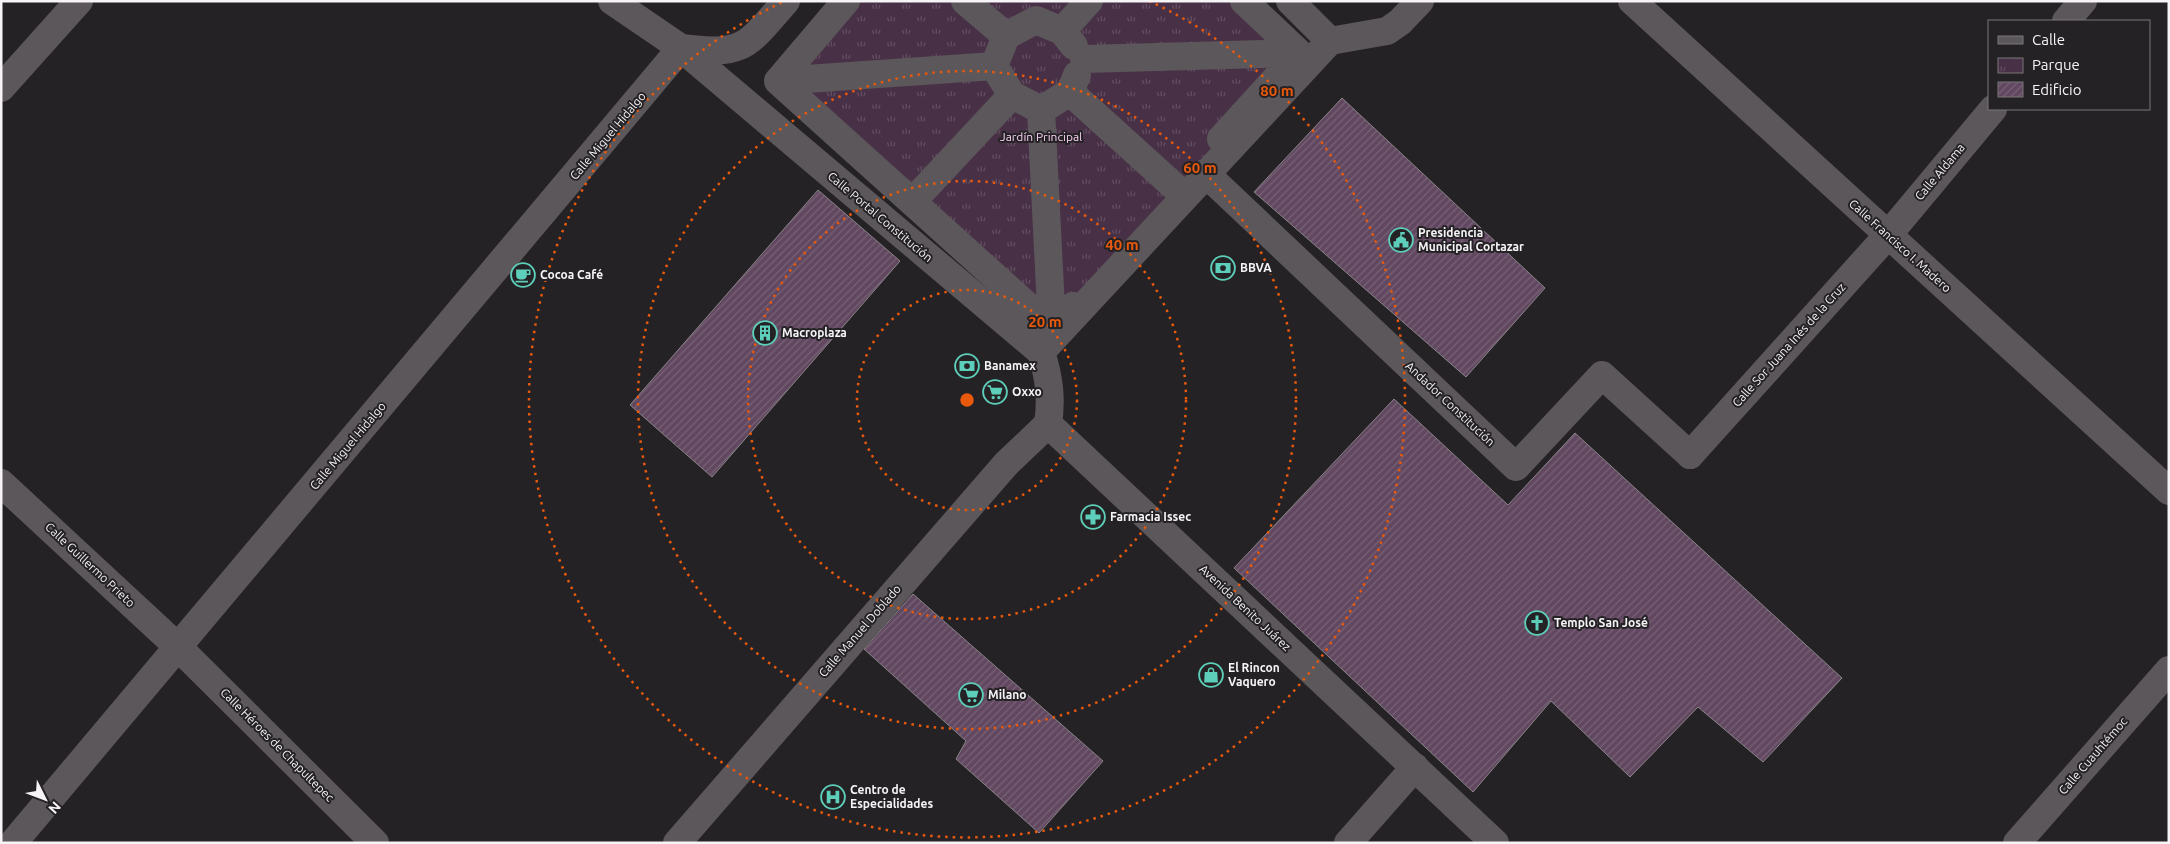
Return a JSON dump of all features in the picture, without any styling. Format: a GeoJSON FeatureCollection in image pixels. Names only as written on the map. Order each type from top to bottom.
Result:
{"type":"FeatureCollection","features":[{"type":"Feature","properties":{"kind":"street"},"geometry":{"type":"LineString","coordinates":[[1,88],[80,1]]}},
{"type":"Feature","properties":{"kind":"street","name":"Calle Portal Constitución"},"geometry":{"type":"LineString","coordinates":[[612,1],[681,48],[1040,352]]}},
{"type":"Feature","properties":{"kind":"street"},"geometry":{"type":"LineString","coordinates":[[681,48],[713,52],[730,51],[746,44],[786,1]]}},
{"type":"Feature","properties":{"kind":"street"},"geometry":{"type":"LineString","coordinates":[[778,82],[846,1]]}},
{"type":"Feature","properties":{"kind":"street"},"geometry":{"type":"LineString","coordinates":[[965,1],[1006,36]]}},
{"type":"Feature","properties":{"kind":"street"},"geometry":{"type":"LineString","coordinates":[[1062,31],[1089,1]]}},
{"type":"Feature","properties":{"kind":"street"},"geometry":{"type":"LineString","coordinates":[[1244,1],[1299,53]]}},
{"type":"Feature","properties":{"kind":"street"},"geometry":{"type":"LineString","coordinates":[[1290,1],[1330,41]]}},
{"type":"Feature","properties":{"kind":"street"},"geometry":{"type":"LineString","coordinates":[[1048,424],[1051,406],[1050,387],[1040,352],[1330,41],[1387,32],[1400,22],[1420,1]]}},
{"type":"Feature","properties":{"kind":"street","name":"Calle Francisco I. Madero"},"geometry":{"type":"LineString","coordinates":[[1632,1],[2169,490]]}},
{"type":"Feature","properties":{"kind":"street"},"geometry":{"type":"LineString","coordinates":[[2067,20],[2083,1]]}},
{"type":"Feature","properties":{"kind":"street"},"geometry":{"type":"LineString","coordinates":[[994,66],[1006,36],[1036,11],[1062,31],[1084,59]]}},
{"type":"Feature","properties":{"kind":"street","name":"Calle Miguel Hidalgo"},"geometry":{"type":"LineString","coordinates":[[14,843],[681,48]]}},
{"type":"Feature","properties":{"kind":"street"},"geometry":{"type":"LineString","coordinates":[[1084,59],[1299,53]]}},
{"type":"Feature","properties":{"kind":"street"},"geometry":{"type":"LineString","coordinates":[[1052,328],[1299,53]]}},
{"type":"Feature","properties":{"kind":"street"},"geometry":{"type":"LineString","coordinates":[[1041,110],[1070,92],[1084,59]]}},
{"type":"Feature","properties":{"kind":"street"},"geometry":{"type":"LineString","coordinates":[[778,82],[994,66]]}},
{"type":"Feature","properties":{"kind":"street"},"geometry":{"type":"LineString","coordinates":[[994,66],[1012,95],[1041,110]]}},
{"type":"Feature","properties":{"kind":"street"},"geometry":{"type":"LineString","coordinates":[[778,82],[1052,328]]}},
{"type":"Feature","properties":{"kind":"street"},"geometry":{"type":"LineString","coordinates":[[1070,92],[1176,188]]}},
{"type":"Feature","properties":{"kind":"street"},"geometry":{"type":"LineString","coordinates":[[912,202],[1012,95]]}},
{"type":"Feature","properties":{"kind":"street"},"geometry":{"type":"LineString","coordinates":[[1041,110],[1052,328]]}},
{"type":"Feature","properties":{"kind":"street","name":"Calle Aldama"},"geometry":{"type":"LineString","coordinates":[[1888,235],[1992,110]]}},
{"type":"Feature","properties":{"kind":"street","name":"Andador Constitución"},"geometry":{"type":"LineString","coordinates":[[1205,173],[1516,467],[1602,375],[1690,455]]}},
{"type":"Feature","properties":{"kind":"street","name":"Calle Sor Juana Inés de la Cruz"},"geometry":{"type":"LineString","coordinates":[[1690,455],[1888,235]]}},
{"type":"Feature","properties":{"kind":"street","name":"Avenida Benito Juárez"},"geometry":{"type":"LineString","coordinates":[[1048,424],[1495,843]]}},
{"type":"Feature","properties":{"kind":"street","name":"Calle Manuel Doblado"},"geometry":{"type":"LineString","coordinates":[[677,843],[1006,464],[1048,424]]}},
{"type":"Feature","properties":{"kind":"street","name":"Calle Guillermo Prieto"},"geometry":{"type":"LineString","coordinates":[[1,483],[178,647]]}},
{"type":"Feature","properties":{"kind":"street","name":"Calle Héroes de Chapultepec"},"geometry":{"type":"LineString","coordinates":[[178,647],[375,843]]}},
{"type":"Feature","properties":{"kind":"street","name":"Calle Cuauhtémoc"},"geometry":{"type":"LineString","coordinates":[[2017,843],[2169,670]]}},
{"type":"Feature","properties":{"kind":"street"},"geometry":{"type":"LineString","coordinates":[[1348,843],[1415,767]]}},
{"type":"Feature","properties":{"kind":"green space","name":"Jardín Principal"},"geometry":{"type":"Polygon","coordinates":[[[846,1],[1244,1],[1299,53],[1052,328],[778,81],[846,1]]]}},
{"type":"Feature","properties":{"kind":"building","name":"Presidencia Municipal Cortazar"},"geometry":{"type":"Polygon","coordinates":[[[1342,98],[1545,288],[1466,377],[1254,192],[1342,98]]]}},
{"type":"Feature","properties":{"kind":"building","name":"Macroplaza"},"geometry":{"type":"Polygon","coordinates":[[[818,190],[900,261],[712,477],[630,405],[818,190]]]}},
{"type":"Feature","properties":{"kind":"building","name":"Templo San José"},"geometry":{"type":"Polygon","coordinates":[[[1394,399],[1508,505],[1575,433],[1842,678],[1763,762],[1698,707],[1630,777],[1551,701],[1473,792],[1234,568],[1394,399]]]}},
{"type":"Feature","properties":{"kind":"building","name":"Milano"},"geometry":{"type":"Polygon","coordinates":[[[913,594],[1103,761],[1039,833],[956,759],[966,741],[864,649],[913,594]]]}},
{"type":"Feature","properties":{"kind":"place","name":"Presidencia Municipal Cortazar"},"geometry":{"type":"Point","coordinates":[1401,240]}},
{"type":"Feature","properties":{"kind":"place","name":"BBVA"},"geometry":{"type":"Point","coordinates":[1223,268]}},
{"type":"Feature","properties":{"kind":"place","name":"Cocoa Café"},"geometry":{"type":"Point","coordinates":[523,275]}},
{"type":"Feature","properties":{"kind":"place","name":"Macroplaza"},"geometry":{"type":"Point","coordinates":[765,333]}},
{"type":"Feature","properties":{"kind":"place","name":"Banamex"},"geometry":{"type":"Point","coordinates":[967,366]}},
{"type":"Feature","properties":{"kind":"place","name":"Oxxo"},"geometry":{"type":"Point","coordinates":[995,392]}},
{"type":"Feature","properties":{"kind":"place","name":"Farmacia Issec"},"geometry":{"type":"Point","coordinates":[1093,517]}},
{"type":"Feature","properties":{"kind":"place","name":"Templo San José"},"geometry":{"type":"Point","coordinates":[1537,623]}},
{"type":"Feature","properties":{"kind":"place","name":"El Rincon Vaquero"},"geometry":{"type":"Point","coordinates":[1211,675]}},
{"type":"Feature","properties":{"kind":"place","name":"Milano"},"geometry":{"type":"Point","coordinates":[971,695]}},
{"type":"Feature","properties":{"kind":"place","name":"Centro de Especialidades"},"geometry":{"type":"Point","coordinates":[833,797]}}]}
